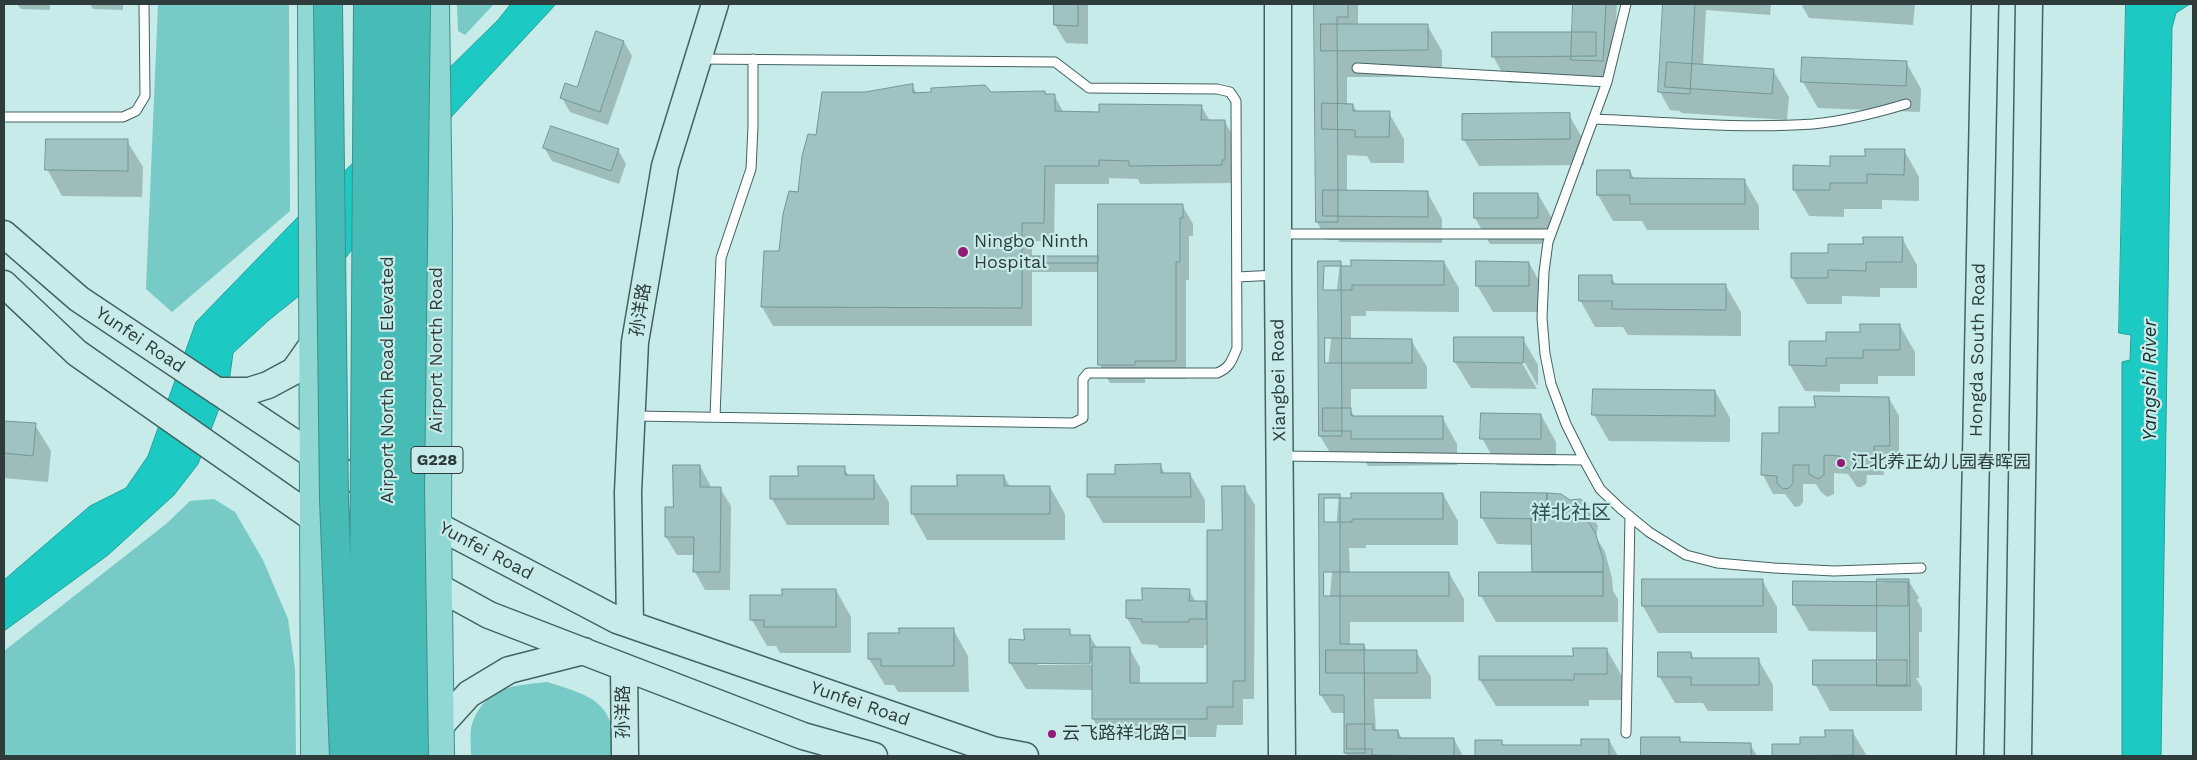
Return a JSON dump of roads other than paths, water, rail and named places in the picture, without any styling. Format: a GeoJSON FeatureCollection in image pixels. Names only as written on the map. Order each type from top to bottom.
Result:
{"type":"FeatureCollection","features":[{"type":"Feature","properties":{"kind":"highway"},"geometry":{"type":"LineString","coordinates":[[328,4],[334,499],[344,756]]}},
{"type":"Feature","properties":{"kind":"highway","name":"Airport North Road Elevated"},"geometry":{"type":"LineString","coordinates":[[366,756],[364,593],[368,4]]}},
{"type":"Feature","properties":{"kind":"highway","name":"Airport North Road Elevated"},"geometry":{"type":"LineString","coordinates":[[388,4],[387,503],[390,756]]}},
{"type":"Feature","properties":{"kind":"highway"},"geometry":{"type":"LineString","coordinates":[[414,756],[410,490],[416,4]]}},
{"type":"Feature","properties":{"kind":"main road"},"geometry":{"type":"LineString","coordinates":[[312,4],[315,756]]}},
{"type":"Feature","properties":{"kind":"main road","name":"Airport North Road"},"geometry":{"type":"LineString","coordinates":[[436,4],[437,526],[440,756]]}},
{"type":"Feature","properties":{"kind":"main road","name":"孙洋路"},"geometry":{"type":"LineString","coordinates":[[630,624],[628,492],[635,342],[665,166],[715,4]]}},
{"type":"Feature","properties":{"kind":"main road","name":"Xiangbei Road"},"geometry":{"type":"LineString","coordinates":[[1278,4],[1282,756]]}},
{"type":"Feature","properties":{"kind":"main road","name":"Hongda South Road"},"geometry":{"type":"LineString","coordinates":[[1970,756],[1985,4]]}},
{"type":"Feature","properties":{"kind":"main road"},"geometry":{"type":"LineString","coordinates":[[2018,756],[2029,4]]}},
{"type":"Feature","properties":{"kind":"main road","name":"Yunfei Road"},"geometry":{"type":"LineString","coordinates":[[4,234],[79,299],[313,455],[437,526],[617,620],[993,750],[1025,756]]}},
{"type":"Feature","properties":{"kind":"main road"},"geometry":{"type":"LineString","coordinates":[[4,284],[77,353],[314,518],[439,588],[489,615],[584,652],[803,736],[874,756]]}},
{"type":"Feature","properties":{"kind":"main road"},"geometry":{"type":"LineString","coordinates":[[217,391],[249,391],[268,385],[294,371],[313,344]]}},
{"type":"Feature","properties":{"kind":"main road"},"geometry":{"type":"LineString","coordinates":[[440,726],[469,694],[508,670],[584,652]]}},
{"type":"Feature","properties":{"kind":"main road","name":"孙洋路"},"geometry":{"type":"LineString","coordinates":[[624,667],[625,756]]}},
{"type":"Feature","properties":{"kind":"lane"},"geometry":{"type":"LineString","coordinates":[[4,117],[123,117],[136,111],[146,96],[144,4]]}},
{"type":"Feature","properties":{"kind":"lane"},"geometry":{"type":"LineString","coordinates":[[1626,4],[1607,82],[1551,234],[1544,272],[1542,309],[1545,354],[1551,384],[1566,424],[1584,460],[1600,489],[1649,532],[1686,555],[1717,563],[1834,571],[1921,568]]}},
{"type":"Feature","properties":{"kind":"lane"},"geometry":{"type":"LineString","coordinates":[[632,416],[1073,423],[1083,418],[1083,379],[1088,373],[1217,373],[1226,369],[1231,363],[1237,348],[1236,101],[1230,92],[1217,89],[1089,88],[1055,62],[697,59]]}},
{"type":"Feature","properties":{"kind":"lane"},"geometry":{"type":"LineString","coordinates":[[715,417],[721,258],[751,169],[753,60]]}},
{"type":"Feature","properties":{"kind":"lane"},"geometry":{"type":"LineString","coordinates":[[1357,68],[1607,82]]}},
{"type":"Feature","properties":{"kind":"lane"},"geometry":{"type":"LineString","coordinates":[[1594,119],[1778,126],[1815,124],[1874,114],[1906,104]]}},
{"type":"Feature","properties":{"kind":"lane"},"geometry":{"type":"LineString","coordinates":[[1278,234],[1551,234]]}},
{"type":"Feature","properties":{"kind":"lane"},"geometry":{"type":"LineString","coordinates":[[1237,277],[1278,275]]}},
{"type":"Feature","properties":{"kind":"lane"},"geometry":{"type":"LineString","coordinates":[[1279,456],[1584,460]]}},
{"type":"Feature","properties":{"kind":"lane"},"geometry":{"type":"LineString","coordinates":[[1626,733],[1630,516]]}},
{"type":"Feature","properties":{"kind":"water"},"geometry":{"type":"Polygon","coordinates":[[[511,4],[556,4],[453,115],[344,260],[269,320],[233,353],[229,382],[198,464],[174,495],[108,555],[4,631],[4,580],[90,506],[126,488],[148,456],[196,322],[295,220],[498,20],[511,4]]]}},
{"type":"Feature","properties":{"kind":"water","name":"Yangshi River"},"geometry":{"type":"Polygon","coordinates":[[[2126,4],[2190,4],[2176,13],[2172,28],[2161,756],[2122,756],[2122,362],[2130,360],[2131,335],[2119,333],[2126,4]]]}},
{"type":"Feature","properties":{"kind":"place","name":"Ningbo Ninth Hospital"},"geometry":{"type":"Point","coordinates":[963,252]}},
{"type":"Feature","properties":{"kind":"place","name":"江北养正幼儿园春晖园"},"geometry":{"type":"Point","coordinates":[1841,463]}},
{"type":"Feature","properties":{"kind":"place","name":"云飞路祥北路口"},"geometry":{"type":"Point","coordinates":[1052,734]}},
{"type":"Feature","properties":{"kind":"district","name":"祥北社区"},"geometry":{"type":"Point","coordinates":[1571,513]}}]}
